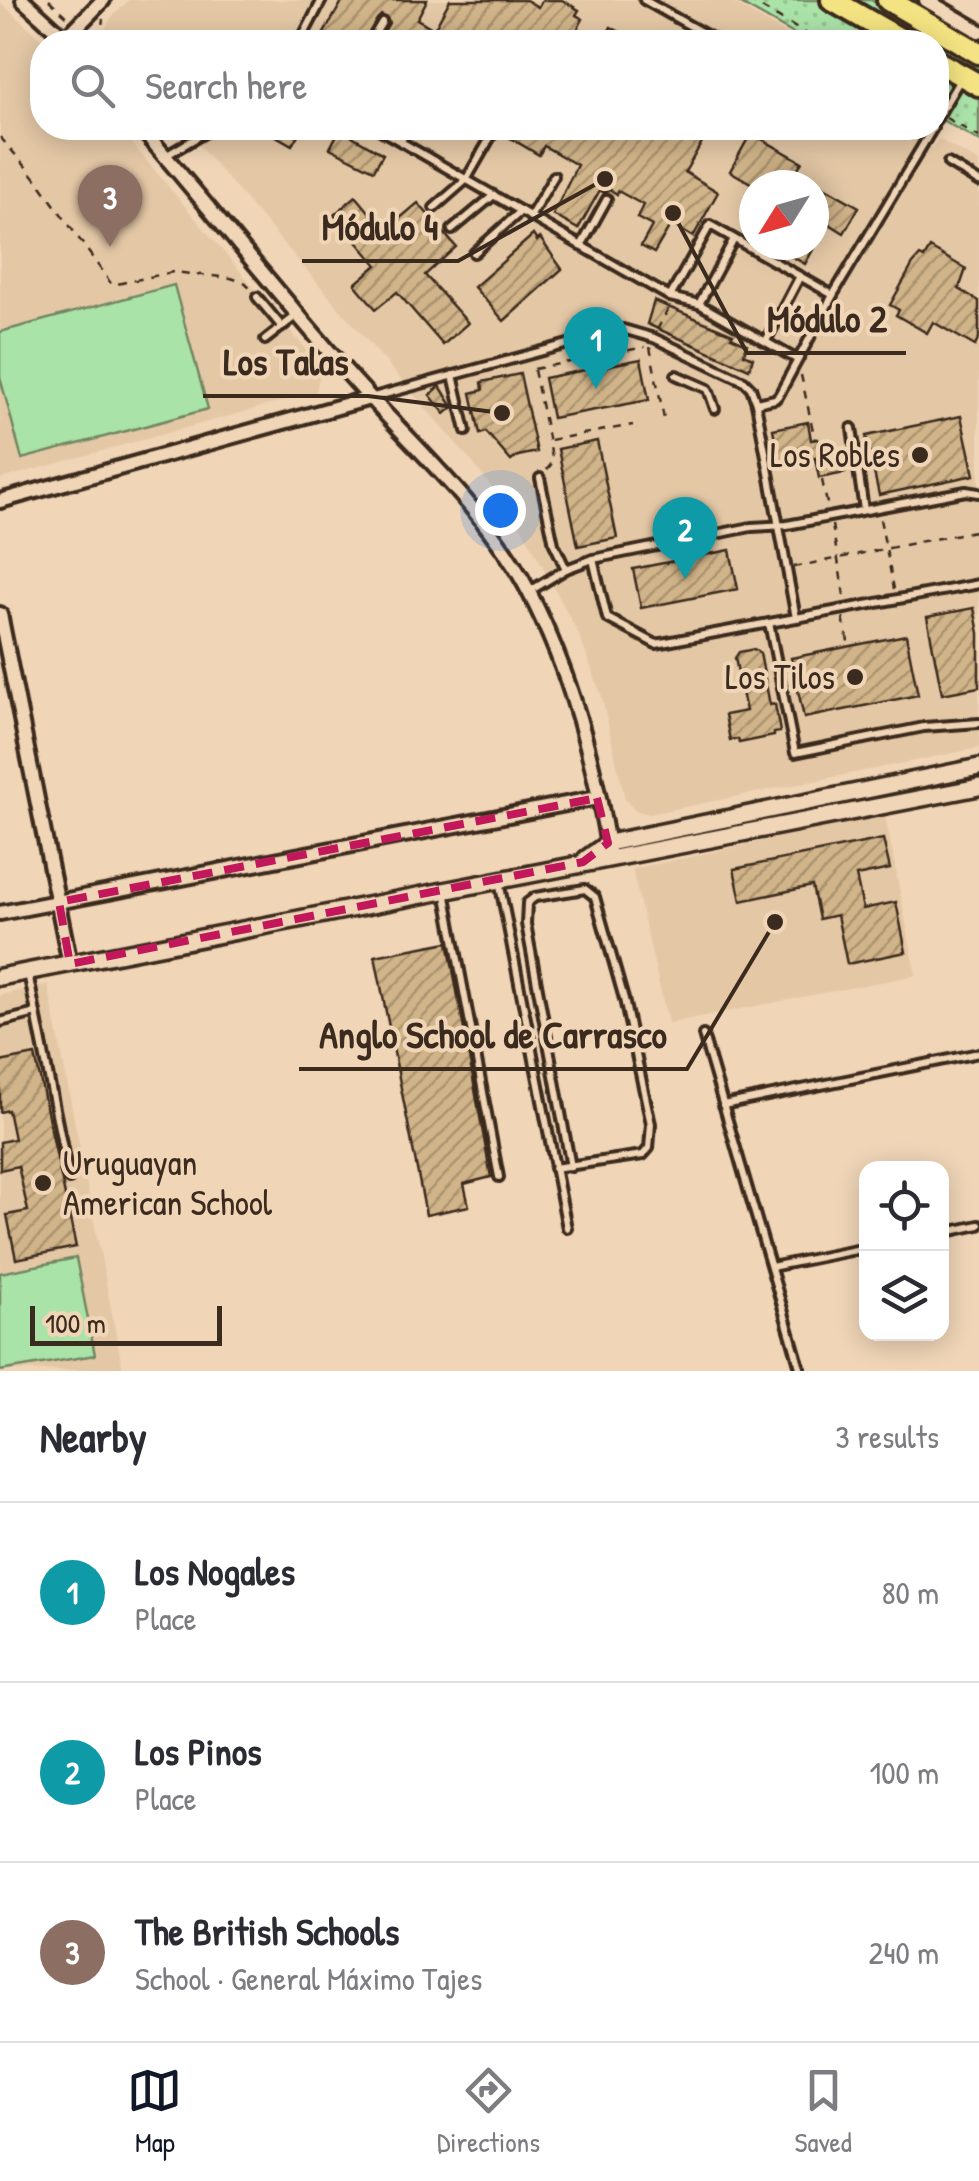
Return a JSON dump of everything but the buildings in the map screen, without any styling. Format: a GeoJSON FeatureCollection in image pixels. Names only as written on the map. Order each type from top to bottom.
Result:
{"type":"FeatureCollection","features":[{"type":"Feature","properties":{"kind":"main road"},"geometry":{"type":"LineString","coordinates":[[832,0],[884,30]]}},
{"type":"Feature","properties":{"kind":"main road"},"geometry":{"type":"LineString","coordinates":[[888,0],[940,30]]}},
{"type":"Feature","properties":{"kind":"main road"},"geometry":{"type":"LineString","coordinates":[[949,36],[979,53]]}},
{"type":"Feature","properties":{"kind":"main road"},"geometry":{"type":"LineString","coordinates":[[949,68],[971,80]]}},
{"type":"Feature","properties":{"kind":"street"},"geometry":{"type":"LineString","coordinates":[[23,0],[56,30]]}},
{"type":"Feature","properties":{"kind":"street"},"geometry":{"type":"LineString","coordinates":[[926,0],[979,31]]}},
{"type":"Feature","properties":{"kind":"street"},"geometry":{"type":"LineString","coordinates":[[78,30],[107,5]]}},
{"type":"Feature","properties":{"kind":"street"},"geometry":{"type":"LineString","coordinates":[[152,140],[370,398],[482,520],[529,592],[573,692],[609,851]]}},
{"type":"Feature","properties":{"kind":"street"},"geometry":{"type":"LineString","coordinates":[[0,501],[370,398]]}},
{"type":"Feature","properties":{"kind":"street"},"geometry":{"type":"LineString","coordinates":[[0,614],[70,964]]}},
{"type":"Feature","properties":{"kind":"street"},"geometry":{"type":"LineString","coordinates":[[0,978],[583,862],[609,851],[979,767]]}},
{"type":"Feature","properties":{"kind":"street"},"geometry":{"type":"LineString","coordinates":[[609,851],[979,787]]}},
{"type":"Feature","properties":{"kind":"street"},"geometry":{"type":"LineString","coordinates":[[0,912],[597,798]]}},
{"type":"Feature","properties":{"kind":"lane"},"geometry":{"type":"LineString","coordinates":[[306,30],[322,0]]}},
{"type":"Feature","properties":{"kind":"lane"},"geometry":{"type":"LineString","coordinates":[[644,0],[694,30]]}},
{"type":"Feature","properties":{"kind":"lane"},"geometry":{"type":"LineString","coordinates":[[377,30],[382,22]]}},
{"type":"Feature","properties":{"kind":"lane"},"geometry":{"type":"LineString","coordinates":[[949,105],[971,80]]}},
{"type":"Feature","properties":{"kind":"lane"},"geometry":{"type":"LineString","coordinates":[[166,156],[193,140]]}},
{"type":"Feature","properties":{"kind":"lane"},"geometry":{"type":"LineString","coordinates":[[434,208],[466,180],[488,140]]}},
{"type":"Feature","properties":{"kind":"lane"},"geometry":{"type":"LineString","coordinates":[[756,404],[779,395],[925,140]]}},
{"type":"Feature","properties":{"kind":"lane"},"geometry":{"type":"LineString","coordinates":[[400,141],[672,298],[699,304],[796,360]]}},
{"type":"Feature","properties":{"kind":"lane"},"geometry":{"type":"LineString","coordinates":[[948,163],[979,182]]}},
{"type":"Feature","properties":{"kind":"lane"},"geometry":{"type":"LineString","coordinates":[[530,217],[554,176]]}},
{"type":"Feature","properties":{"kind":"lane"},"geometry":{"type":"LineString","coordinates":[[452,230],[494,195]]}},
{"type":"Feature","properties":{"kind":"lane"},"geometry":{"type":"LineString","coordinates":[[581,246],[608,199]]}},
{"type":"Feature","properties":{"kind":"lane"},"geometry":{"type":"LineString","coordinates":[[474,252],[521,211]]}},
{"type":"Feature","properties":{"kind":"lane"},"geometry":{"type":"LineString","coordinates":[[672,298],[710,225],[833,295]]}},
{"type":"Feature","properties":{"kind":"lane"},"geometry":{"type":"LineString","coordinates":[[699,304],[734,239]]}},
{"type":"Feature","properties":{"kind":"lane"},"geometry":{"type":"LineString","coordinates":[[766,341],[800,276]]}},
{"type":"Feature","properties":{"kind":"lane"},"geometry":{"type":"LineString","coordinates":[[257,297],[282,327]]}},
{"type":"Feature","properties":{"kind":"lane"},"geometry":{"type":"LineString","coordinates":[[264,340],[298,314]]}},
{"type":"Feature","properties":{"kind":"lane"},"geometry":{"type":"LineString","coordinates":[[370,398],[624,329],[744,381],[756,404],[796,618]]}},
{"type":"Feature","properties":{"kind":"lane"},"geometry":{"type":"LineString","coordinates":[[453,374],[466,431]]}},
{"type":"Feature","properties":{"kind":"lane"},"geometry":{"type":"LineString","coordinates":[[676,375],[708,389],[715,409]]}},
{"type":"Feature","properties":{"kind":"lane"},"geometry":{"type":"LineString","coordinates":[[852,428],[864,510]]}},
{"type":"Feature","properties":{"kind":"lane"},"geometry":{"type":"LineString","coordinates":[[540,478],[554,544],[566,568]]}},
{"type":"Feature","properties":{"kind":"lane"},"geometry":{"type":"LineString","coordinates":[[529,592],[566,568],[593,559],[778,523],[786,525],[966,491],[979,493]]}},
{"type":"Feature","properties":{"kind":"lane"},"geometry":{"type":"LineString","coordinates":[[593,559],[607,618],[656,644],[979,584]]}},
{"type":"Feature","properties":{"kind":"lane"},"geometry":{"type":"LineString","coordinates":[[769,623],[795,753],[924,727],[979,723]]}},
{"type":"Feature","properties":{"kind":"lane"},"geometry":{"type":"LineString","coordinates":[[499,880],[567,1228]]}},
{"type":"Feature","properties":{"kind":"lane"},"geometry":{"type":"LineString","coordinates":[[445,889],[498,1176]]}},
{"type":"Feature","properties":{"kind":"lane"},"geometry":{"type":"LineString","coordinates":[[554,1168],[570,1167],[643,1155],[649,1148],[652,1124],[624,999],[595,897],[585,890],[535,897],[527,902],[526,924],[570,1167]]}},
{"type":"Feature","properties":{"kind":"lane"},"geometry":{"type":"LineString","coordinates":[[28,972],[69,1179]]}},
{"type":"Feature","properties":{"kind":"lane"},"geometry":{"type":"LineString","coordinates":[[526,1016],[543,1012]]}},
{"type":"Feature","properties":{"kind":"lane"},"geometry":{"type":"LineString","coordinates":[[0,1022],[36,1013]]}},
{"type":"Feature","properties":{"kind":"lane"},"geometry":{"type":"LineString","coordinates":[[703,1035],[801,1371]]}},
{"type":"Feature","properties":{"kind":"lane"},"geometry":{"type":"LineString","coordinates":[[723,1106],[979,1054]]}},
{"type":"Feature","properties":{"kind":"lane"},"geometry":{"type":"LineString","coordinates":[[949,1231],[979,1225]]}},
{"type":"Feature","properties":{"kind":"lane"},"geometry":{"type":"LineString","coordinates":[[771,1267],[859,1249]]}},
{"type":"Feature","properties":{"kind":"path"},"geometry":{"type":"LineString","coordinates":[[49,0],[70,19]]}},
{"type":"Feature","properties":{"kind":"path"},"geometry":{"type":"LineString","coordinates":[[748,0],[799,30]]}},
{"type":"Feature","properties":{"kind":"path"},"geometry":{"type":"LineString","coordinates":[[101,30],[107,5]]}},
{"type":"Feature","properties":{"kind":"path"},"geometry":{"type":"LineString","coordinates":[[949,122],[979,137]]}},
{"type":"Feature","properties":{"kind":"path"},"geometry":{"type":"LineString","coordinates":[[0,136],[34,176],[112,285],[174,272],[239,280],[257,297]]}},
{"type":"Feature","properties":{"kind":"path"},"geometry":{"type":"LineString","coordinates":[[657,329],[672,298]]}},
{"type":"Feature","properties":{"kind":"path"},"geometry":{"type":"LineString","coordinates":[[540,478],[553,462],[534,369],[652,342],[664,419]]}},
{"type":"Feature","properties":{"kind":"path"},"geometry":{"type":"LineString","coordinates":[[796,360],[814,440]]}},
{"type":"Feature","properties":{"kind":"path"},"geometry":{"type":"LineString","coordinates":[[548,440],[633,425]]}},
{"type":"Feature","properties":{"kind":"path"},"geometry":{"type":"LineString","coordinates":[[822,480],[846,598],[842,609],[849,646]]}},
{"type":"Feature","properties":{"kind":"path"},"geometry":{"type":"LineString","coordinates":[[878,507],[896,600]]}},
{"type":"Feature","properties":{"kind":"path"},"geometry":{"type":"LineString","coordinates":[[786,568],[979,530]]}},
{"type":"Feature","properties":{"kind":"highlighted area"},"geometry":{"type":"Polygon","coordinates":[[[597,798],[608,843],[583,862],[70,964],[59,902],[597,798]]]}},
{"type":"Feature","properties":{"kind":"shaded area"},"geometry":{"type":"Polygon","coordinates":[[[129,0],[728,0],[780,30],[105,30],[129,0]]]}},
{"type":"Feature","properties":{"kind":"shaded area"},"geometry":{"type":"Polygon","coordinates":[[[0,2],[32,30],[30,140],[129,140],[321,367],[316,392],[0,479],[0,2]]]}},
{"type":"Feature","properties":{"kind":"shaded area"},"geometry":{"type":"Polygon","coordinates":[[[194,140],[918,140],[932,148],[940,140],[979,162],[979,748],[649,814],[635,810],[625,799],[601,694],[578,633],[519,522],[472,462],[194,140]]]}},
{"type":"Feature","properties":{"kind":"shaded area"},"geometry":{"type":"Polygon","coordinates":[[[885,815],[916,975],[668,1023],[632,869],[885,815]]]}},
{"type":"Feature","properties":{"kind":"shaded area","name":"Uruguayan American School"},"geometry":{"type":"Polygon","coordinates":[[[48,984],[123,1370],[0,1371],[0,995],[48,984]]]}},
{"type":"Feature","properties":{"kind":"green space"},"geometry":{"type":"Polygon","coordinates":[[[734,0],[828,0],[880,30],[787,30],[734,0]]]}},
{"type":"Feature","properties":{"kind":"green space"},"geometry":{"type":"Polygon","coordinates":[[[849,0],[871,0],[922,30],[900,30],[849,0]]]}},
{"type":"Feature","properties":{"kind":"green space"},"geometry":{"type":"Polygon","coordinates":[[[949,46],[979,63],[979,76],[949,59],[949,46]]]}},
{"type":"Feature","properties":{"kind":"green space"},"geometry":{"type":"Polygon","coordinates":[[[949,70],[979,89],[979,141],[949,124],[949,70]]]}},
{"type":"Feature","properties":{"kind":"green space"},"geometry":{"type":"Polygon","coordinates":[[[174,285],[208,409],[22,459],[0,377],[0,332],[174,285]]]}},
{"type":"Feature","properties":{"kind":"green space"},"geometry":{"type":"Polygon","coordinates":[[[979,775],[979,779],[617,848],[619,846],[979,775]]]}},
{"type":"Feature","properties":{"kind":"green space"},"geometry":{"type":"Polygon","coordinates":[[[76,1258],[95,1355],[0,1371],[0,1273],[76,1258]]]}},
{"type":"Feature","properties":{"kind":"place","name":"Módulo 4"},"geometry":{"type":"Point","coordinates":[605,179]}},
{"type":"Feature","properties":{"kind":"place","name":"Módulo 2"},"geometry":{"type":"Point","coordinates":[673,213]}},
{"type":"Feature","properties":{"kind":"place","name":"The British Schools"},"geometry":{"type":"Point","coordinates":[110,247]}},
{"type":"Feature","properties":{"kind":"place","name":"Los Nogales"},"geometry":{"type":"Point","coordinates":[596,389]}},
{"type":"Feature","properties":{"kind":"place","name":"Los Talas"},"geometry":{"type":"Point","coordinates":[502,413]}},
{"type":"Feature","properties":{"kind":"place","name":"Los Robles"},"geometry":{"type":"Point","coordinates":[920,455]}},
{"type":"Feature","properties":{"kind":"place","name":"Los Pinos"},"geometry":{"type":"Point","coordinates":[685,579]}},
{"type":"Feature","properties":{"kind":"place","name":"Los Tilos"},"geometry":{"type":"Point","coordinates":[855,677]}},
{"type":"Feature","properties":{"kind":"place","name":"Anglo School de Carrasco"},"geometry":{"type":"Point","coordinates":[775,922]}},
{"type":"Feature","properties":{"kind":"place","name":"Uruguayan American School"},"geometry":{"type":"Point","coordinates":[43,1183]}}]}
